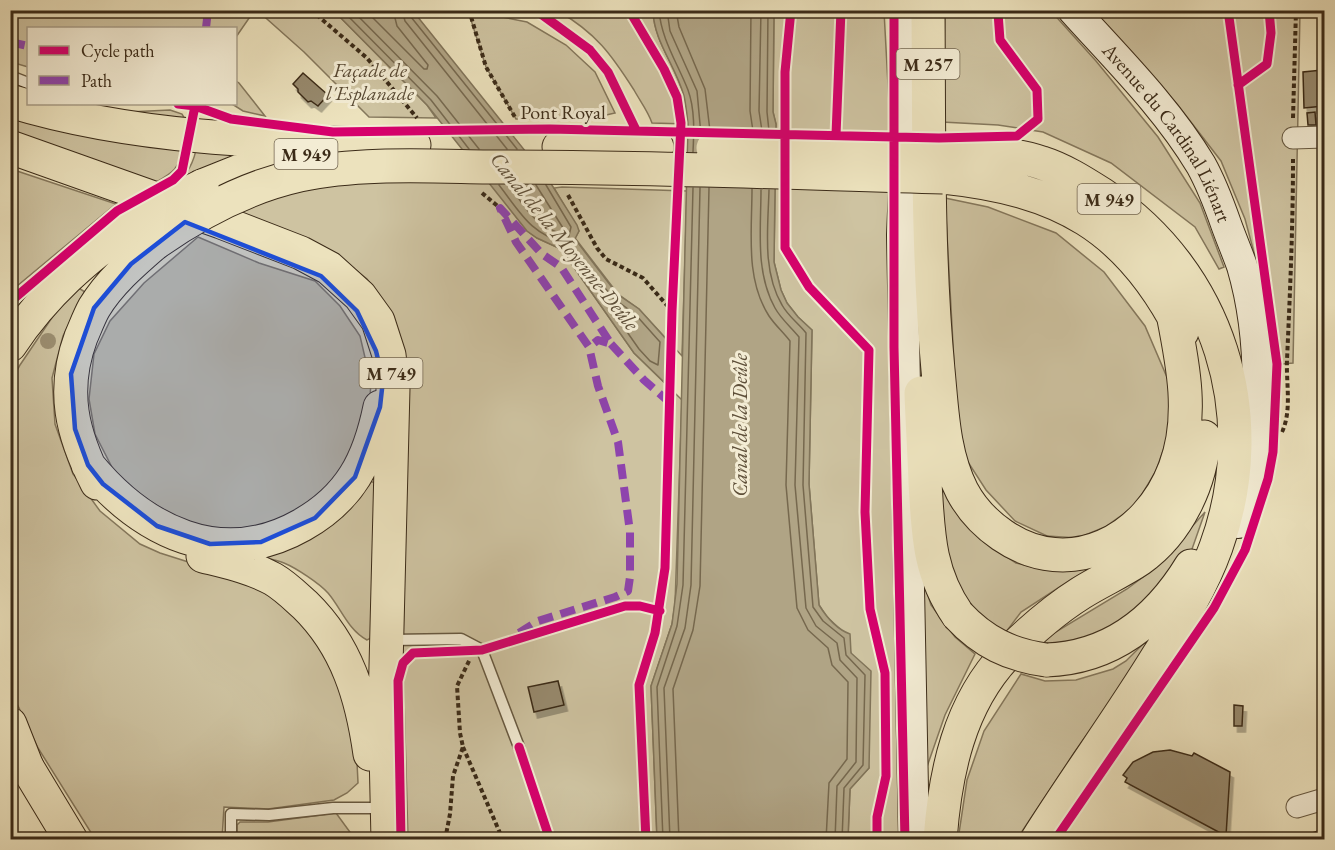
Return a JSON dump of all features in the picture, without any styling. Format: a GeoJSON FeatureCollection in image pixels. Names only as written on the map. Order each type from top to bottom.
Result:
{"type":"FeatureCollection","features":[{"type":"Feature","properties":{"kind":"main road","name":"M 257"},"geometry":{"type":"LineString","coordinates":[[918,106],[928,10]]}},
{"type":"Feature","properties":{"kind":"main road"},"geometry":{"type":"LineString","coordinates":[[10,101],[27,105]]}},
{"type":"Feature","properties":{"kind":"main road"},"geometry":{"type":"LineString","coordinates":[[27,105],[123,127],[245,140],[415,131]]}},
{"type":"Feature","properties":{"kind":"main road"},"geometry":{"type":"LineString","coordinates":[[918,106],[933,312],[949,456],[963,492],[974,509],[997,532],[1032,550],[1064,555],[1082,554],[1117,541],[1134,529],[1158,501],[1175,468],[1185,424],[1183,364],[1173,314]]}},
{"type":"Feature","properties":{"kind":"main road"},"geometry":{"type":"LineString","coordinates":[[918,106],[927,528],[931,557],[941,589],[957,615],[971,629],[997,647],[1028,657],[1046,660],[1085,656],[1107,647],[1132,632],[1170,596],[1194,562],[1204,540],[1213,513],[1225,454],[1225,408],[1217,336]]}},
{"type":"Feature","properties":{"kind":"main road","name":"M 949"},"geometry":{"type":"LineString","coordinates":[[10,345],[54,288],[87,258],[145,233],[156,210],[202,186],[242,170],[303,154],[345,148],[415,131],[943,164],[997,154],[1042,163],[1078,179],[1116,204],[1150,234],[1177,263],[1206,309],[1217,336],[1231,396],[1236,439],[1235,463],[1226,516],[1214,554],[1193,599],[1127,707],[1037,840]]}},
{"type":"Feature","properties":{"kind":"main road","name":"M 749"},"geometry":{"type":"LineString","coordinates":[[10,147],[301,253],[329,268],[346,282],[365,302],[378,321],[389,355],[393,388],[385,706],[388,840]]}},
{"type":"Feature","properties":{"kind":"main road"},"geometry":{"type":"LineString","coordinates":[[10,164],[215,232],[307,269],[336,287],[346,297],[367,327],[376,351],[382,380],[382,394],[375,428],[356,477],[338,500],[315,518],[288,533],[261,542],[230,546],[189,539],[158,526],[140,514],[103,484],[88,465]]}},
{"type":"Feature","properties":{"kind":"main road"},"geometry":{"type":"LineString","coordinates":[[375,824],[370,753],[360,702],[342,652],[327,629],[297,598],[273,579],[242,566],[179,549],[136,528],[108,501],[88,465],[78,439],[71,406],[70,374],[76,352],[94,308],[131,264],[145,233],[196,215],[255,188],[303,174],[342,169],[943,164],[976,180],[1032,193],[1078,214],[1123,248],[1148,277],[1173,314],[1191,351],[1202,392],[1204,413],[1200,464],[1187,500],[1167,533],[1154,548],[1130,566],[1084,591],[1059,608],[1006,656],[991,676],[962,725],[953,753],[942,809],[940,840]]}},
{"type":"Feature","properties":{"kind":"main road"},"geometry":{"type":"LineString","coordinates":[[10,724],[16,757],[69,840]]}},
{"type":"Feature","properties":{"kind":"street","name":"M 257"},"geometry":{"type":"LineString","coordinates":[[907,10],[918,106],[902,235],[914,840]]}},
{"type":"Feature","properties":{"kind":"street","name":"Avenue du Cardinal Liénart"},"geometry":{"type":"LineString","coordinates":[[1073,10],[1160,106],[1202,167],[1216,197],[1242,267],[1251,311],[1256,363],[1257,414],[1252,464],[1239,521],[1216,580],[1127,707]]}},
{"type":"Feature","properties":{"kind":"street"},"geometry":{"type":"LineString","coordinates":[[1293,138],[1324,137]]}},
{"type":"Feature","properties":{"kind":"street"},"geometry":{"type":"LineString","coordinates":[[1297,807],[1324,799]]}},
{"type":"Feature","properties":{"kind":"lane"},"geometry":{"type":"LineString","coordinates":[[10,76],[27,83]]}},
{"type":"Feature","properties":{"kind":"lane"},"geometry":{"type":"LineString","coordinates":[[85,108],[123,127]]}},
{"type":"Feature","properties":{"kind":"lane"},"geometry":{"type":"LineString","coordinates":[[386,640],[461,639],[482,650],[519,747]]}},
{"type":"Feature","properties":{"kind":"lane"},"geometry":{"type":"LineString","coordinates":[[231,840],[231,814],[269,815],[333,808],[375,824]]}},
{"type":"Feature","properties":{"kind":"path"},"geometry":{"type":"LineString","coordinates":[[310,10],[367,58],[415,131]]}},
{"type":"Feature","properties":{"kind":"path"},"geometry":{"type":"LineString","coordinates":[[469,10],[486,67],[516,119]]}},
{"type":"Feature","properties":{"kind":"path"},"geometry":{"type":"LineString","coordinates":[[1275,441],[1287,422],[1296,10]]}},
{"type":"Feature","properties":{"kind":"path"},"geometry":{"type":"LineString","coordinates":[[562,187],[597,248],[606,259],[643,278],[672,311]]}},
{"type":"Feature","properties":{"kind":"path"},"geometry":{"type":"LineString","coordinates":[[482,193],[500,208]]}},
{"type":"Feature","properties":{"kind":"path"},"geometry":{"type":"LineString","coordinates":[[1277,364],[1277,375]]}},
{"type":"Feature","properties":{"kind":"path"},"geometry":{"type":"LineString","coordinates":[[1274,419],[1275,441]]}},
{"type":"Feature","properties":{"kind":"path"},"geometry":{"type":"LineString","coordinates":[[469,651],[457,686],[460,733],[463,747],[503,840]]}},
{"type":"Feature","properties":{"kind":"path"},"geometry":{"type":"LineString","coordinates":[[445,840],[453,776],[463,747]]}},
{"type":"Feature","properties":{"kind":"highlighted area"},"geometry":{"type":"Polygon","coordinates":[[[185,222],[321,276],[357,311],[376,351],[383,380],[380,407],[355,477],[315,518],[261,542],[210,544],[157,526],[103,484],[88,465],[75,429],[71,374],[94,308],[131,264],[185,222]]]}},
{"type":"Feature","properties":{"kind":"green space"},"geometry":{"type":"Polygon","coordinates":[[[11,10],[254,11],[237,36],[237,27],[27,27],[27,67],[11,62],[11,10]]]}},
{"type":"Feature","properties":{"kind":"green space","name":"Façade de l'Esplanade"},"geometry":{"type":"Polygon","coordinates":[[[258,11],[334,11],[427,105],[436,118],[369,117],[304,52],[258,11]]]}},
{"type":"Feature","properties":{"kind":"green space"},"geometry":{"type":"Polygon","coordinates":[[[558,11],[653,11],[661,44],[684,96],[688,124],[652,123],[634,90],[602,45],[583,28],[558,11]]]}},
{"type":"Feature","properties":{"kind":"green space"},"geometry":{"type":"Polygon","coordinates":[[[774,11],[884,11],[904,380],[914,839],[848,839],[850,789],[869,768],[851,653],[842,631],[827,617],[819,605],[809,484],[812,330],[787,303],[774,262],[776,124],[773,112],[774,11]]]}},
{"type":"Feature","properties":{"kind":"green space"},"geometry":{"type":"Polygon","coordinates":[[[945,11],[1051,11],[1096,61],[1158,137],[1200,203],[1224,267],[1219,269],[1195,227],[1111,163],[1043,132],[998,125],[942,122],[945,11]]]}},
{"type":"Feature","properties":{"kind":"green space"},"geometry":{"type":"Polygon","coordinates":[[[1093,11],[1300,11],[1293,363],[1269,365],[1260,275],[1245,219],[1221,161],[1177,104],[1093,11]]]}},
{"type":"Feature","properties":{"kind":"green space"},"geometry":{"type":"Polygon","coordinates":[[[492,15],[527,22],[566,45],[595,72],[615,113],[593,118],[516,119],[486,67],[470,17],[492,15]]]}},
{"type":"Feature","properties":{"kind":"green space"},"geometry":{"type":"Polygon","coordinates":[[[237,82],[265,116],[243,111],[234,105],[237,105],[237,82]]]}},
{"type":"Feature","properties":{"kind":"green space"},"geometry":{"type":"Polygon","coordinates":[[[170,110],[182,114],[185,119],[128,112],[170,110]]]}},
{"type":"Feature","properties":{"kind":"green space"},"geometry":{"type":"Polygon","coordinates":[[[10,114],[184,144],[180,161],[173,171],[149,186],[11,138],[10,114]]]}},
{"type":"Feature","properties":{"kind":"green space"},"geometry":{"type":"Polygon","coordinates":[[[197,145],[249,149],[174,186],[190,167],[197,145]]]}},
{"type":"Feature","properties":{"kind":"green space"},"geometry":{"type":"Polygon","coordinates":[[[10,169],[116,204],[11,291],[10,169]]]}},
{"type":"Feature","properties":{"kind":"green space"},"geometry":{"type":"Polygon","coordinates":[[[470,174],[491,184],[527,231],[561,249],[634,353],[682,400],[675,604],[672,624],[651,686],[657,839],[408,839],[403,663],[405,485],[391,314],[367,279],[334,253],[235,212],[289,183],[470,174]]]}},
{"type":"Feature","properties":{"kind":"green space"},"geometry":{"type":"Polygon","coordinates":[[[554,188],[687,191],[682,356],[639,309],[618,294],[575,238],[579,231],[554,188]]]}},
{"type":"Feature","properties":{"kind":"green space"},"geometry":{"type":"Polygon","coordinates":[[[945,198],[988,207],[1056,233],[1104,272],[1145,326],[1169,382],[1170,430],[1156,471],[1135,506],[1105,527],[1078,538],[1047,536],[1015,521],[986,490],[966,459],[957,417],[945,198]]]}},
{"type":"Feature","properties":{"kind":"green space"},"geometry":{"type":"Polygon","coordinates":[[[198,237],[259,263],[315,281],[340,306],[360,336],[371,383],[368,421],[342,476],[306,513],[265,528],[195,530],[119,481],[95,434],[89,399],[94,354],[110,321],[144,283],[198,237]]]}},
{"type":"Feature","properties":{"kind":"green space"},"geometry":{"type":"Polygon","coordinates":[[[74,285],[85,292],[63,336],[52,378],[55,424],[73,474],[100,511],[140,544],[160,553],[223,573],[292,603],[339,665],[357,762],[358,783],[347,793],[334,800],[268,809],[224,807],[222,839],[95,839],[38,748],[11,691],[10,384],[20,365],[74,285]]]}},
{"type":"Feature","properties":{"kind":"green space"},"geometry":{"type":"Polygon","coordinates":[[[938,469],[953,506],[984,542],[1016,563],[1045,570],[1106,561],[1072,579],[1021,612],[1003,636],[976,616],[943,558],[938,469]]]}},
{"type":"Feature","properties":{"kind":"green space"},"geometry":{"type":"Polygon","coordinates":[[[367,480],[378,484],[373,637],[367,640],[355,631],[333,599],[313,580],[284,563],[252,555],[367,480]]]}},
{"type":"Feature","properties":{"kind":"green space"},"geometry":{"type":"Polygon","coordinates":[[[1205,512],[1191,552],[1163,593],[1088,643],[1040,647],[1049,636],[1127,589],[1155,568],[1205,512]]]}},
{"type":"Feature","properties":{"kind":"green space"},"geometry":{"type":"Polygon","coordinates":[[[917,560],[931,605],[955,637],[975,654],[945,715],[921,784],[917,560]]]}},
{"type":"Feature","properties":{"kind":"green space"},"geometry":{"type":"Polygon","coordinates":[[[1171,616],[1074,753],[1017,839],[958,840],[967,780],[984,731],[1021,674],[1045,681],[1076,680],[1113,669],[1126,661],[1171,616]]]}},
{"type":"Feature","properties":{"kind":"green space"},"geometry":{"type":"Polygon","coordinates":[[[336,813],[355,839],[237,839],[237,825],[240,822],[268,822],[336,813]]]}},
{"type":"Feature","properties":{"kind":"water","name":"Canal de la Moyenne-Deûle"},"geometry":{"type":"Polygon","coordinates":[[[334,11],[413,11],[550,182],[577,225],[579,231],[575,239],[617,294],[639,309],[667,340],[664,382],[634,353],[561,249],[527,231],[427,105],[334,11]]]}},
{"type":"Feature","properties":{"kind":"water","name":"Canal de la Deûle"},"geometry":{"type":"Polygon","coordinates":[[[653,11],[774,11],[773,112],[776,124],[774,262],[787,303],[812,330],[809,484],[819,605],[832,622],[850,634],[851,653],[871,671],[869,768],[850,789],[848,839],[657,839],[651,686],[672,624],[677,584],[688,124],[684,96],[661,44],[653,11]]]}},
{"type":"Feature","properties":{"kind":"building"},"geometry":{"type":"Polygon","coordinates":[[[1322,70],[1324,106],[1304,108],[1303,72],[1322,70]]]}},
{"type":"Feature","properties":{"kind":"building"},"geometry":{"type":"Polygon","coordinates":[[[303,73],[328,95],[318,106],[311,101],[308,102],[293,84],[303,73]]]}},
{"type":"Feature","properties":{"kind":"building"},"geometry":{"type":"Polygon","coordinates":[[[1315,112],[1316,125],[1308,125],[1307,113],[1315,112]]]}},
{"type":"Feature","properties":{"kind":"building"},"geometry":{"type":"Polygon","coordinates":[[[558,681],[564,705],[534,712],[528,687],[558,681]]]}},
{"type":"Feature","properties":{"kind":"building"},"geometry":{"type":"Polygon","coordinates":[[[1234,705],[1243,706],[1242,726],[1234,726],[1234,705]]]}},
{"type":"Feature","properties":{"kind":"building"},"geometry":{"type":"Polygon","coordinates":[[[1170,750],[1192,756],[1194,753],[1230,772],[1226,836],[1125,782],[1127,778],[1123,775],[1133,762],[1153,752],[1170,750]]]}},
{"type":"Feature","properties":{"kind":"building"},"geometry":{"type":"Polygon","coordinates":[[[1324,829],[1324,840],[1301,840],[1300,837],[1324,829]]]}},
{"type":"Feature","properties":{"kind":"marked path"},"geometry":{"type":"LineString","coordinates":[[206,27],[208,10]]}},
{"type":"Feature","properties":{"kind":"marked path"},"geometry":{"type":"LineString","coordinates":[[10,42],[27,46]]}},
{"type":"Feature","properties":{"kind":"marked path"},"geometry":{"type":"LineString","coordinates":[[519,633],[538,621],[628,591],[630,532],[618,442],[598,386],[589,347],[516,242],[500,208],[542,254],[561,267],[611,344],[598,340],[589,347]]}},
{"type":"Feature","properties":{"kind":"marked path"},"geometry":{"type":"LineString","coordinates":[[611,344],[644,380],[669,402]]}},
{"type":"Feature","properties":{"kind":"cycle path"},"geometry":{"type":"LineString","coordinates":[[533,10],[590,50],[608,72],[636,130]]}},
{"type":"Feature","properties":{"kind":"cycle path"},"geometry":{"type":"LineString","coordinates":[[629,10],[664,69],[677,97],[681,123],[672,311],[665,568],[655,633],[639,685],[646,840]]}},
{"type":"Feature","properties":{"kind":"cycle path"},"geometry":{"type":"LineString","coordinates":[[791,10],[785,72],[785,248],[809,287],[869,350],[865,512],[870,609],[885,673],[886,776],[877,817],[877,840]]}},
{"type":"Feature","properties":{"kind":"cycle path"},"geometry":{"type":"LineString","coordinates":[[836,135],[841,10]]}},
{"type":"Feature","properties":{"kind":"cycle path"},"geometry":{"type":"LineString","coordinates":[[894,10],[894,347],[905,840]]}},
{"type":"Feature","properties":{"kind":"cycle path","name":"Pont Royal"},"geometry":{"type":"LineString","coordinates":[[186,105],[231,119],[333,132],[550,129],[939,138],[1017,136],[1038,119],[1037,90],[1000,40],[998,13],[1001,10]]}},
{"type":"Feature","properties":{"kind":"cycle path"},"geometry":{"type":"LineString","coordinates":[[1055,840],[1214,608],[1245,550],[1268,479],[1273,452],[1277,364],[1228,10]]}},
{"type":"Feature","properties":{"kind":"cycle path"},"geometry":{"type":"LineString","coordinates":[[1238,85],[1267,64],[1271,33],[1269,10]]}},
{"type":"Feature","properties":{"kind":"cycle path"},"geometry":{"type":"LineString","coordinates":[[10,302],[117,211],[173,180],[182,171],[195,106]]}},
{"type":"Feature","properties":{"kind":"cycle path"},"geometry":{"type":"LineString","coordinates":[[401,840],[398,681],[403,663],[413,653],[482,650],[625,606],[640,606],[660,611]]}},
{"type":"Feature","properties":{"kind":"cycle path"},"geometry":{"type":"LineString","coordinates":[[519,747],[550,840]]}}]}
